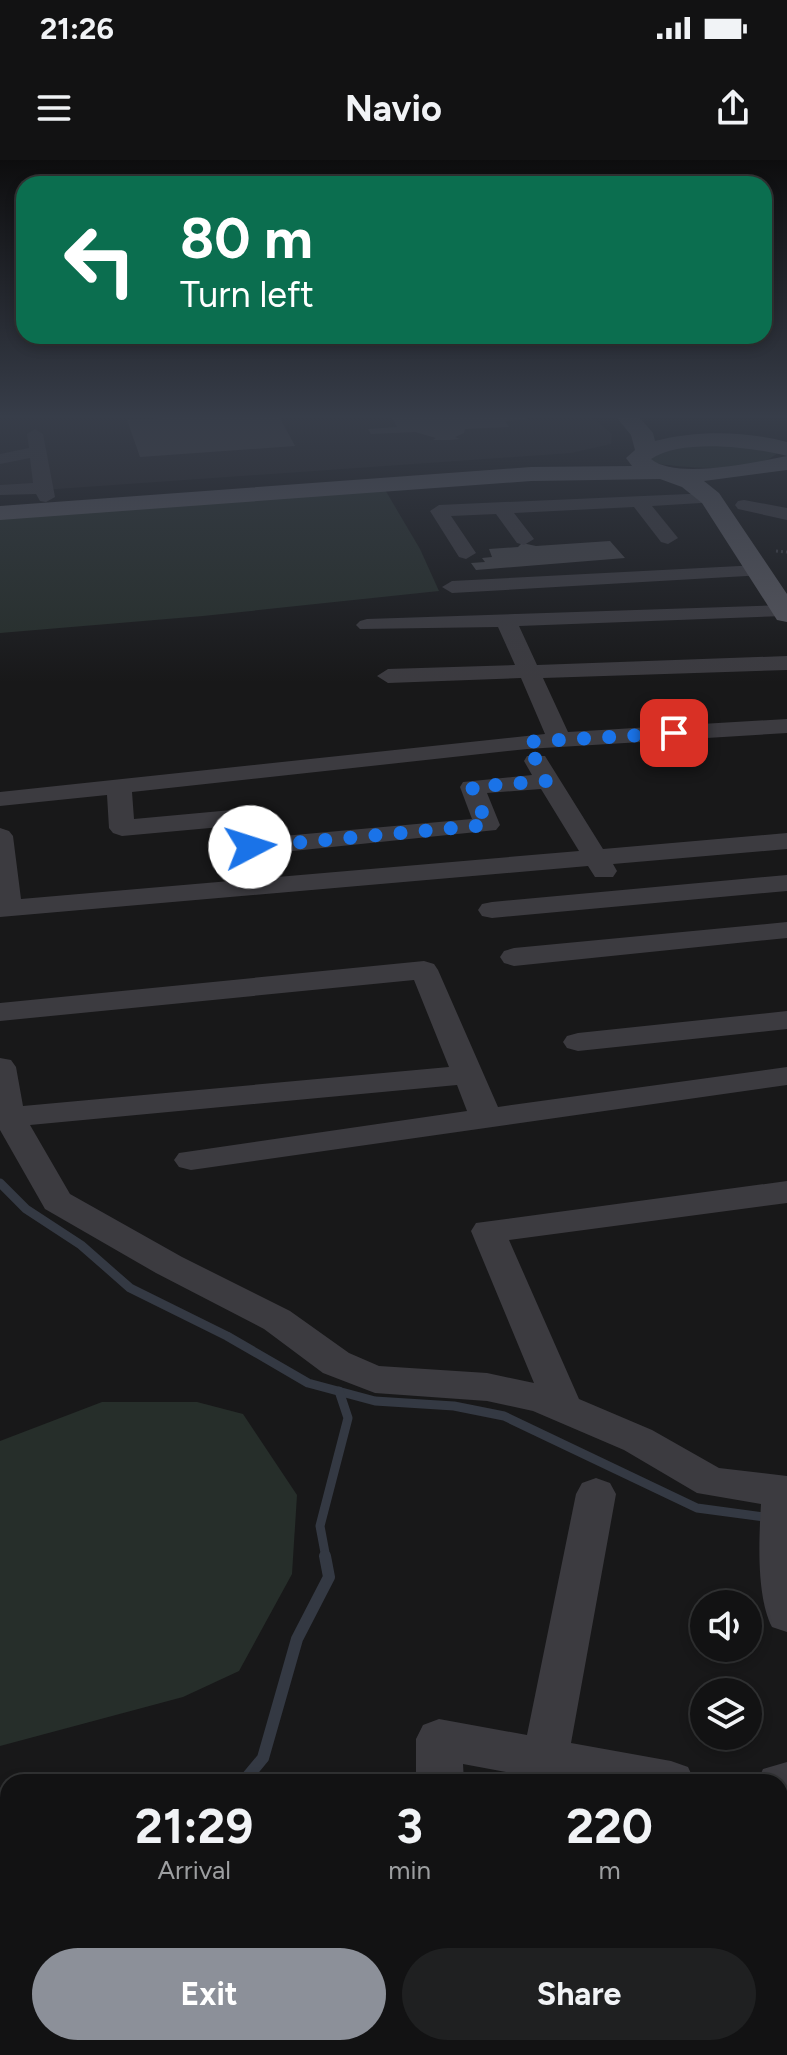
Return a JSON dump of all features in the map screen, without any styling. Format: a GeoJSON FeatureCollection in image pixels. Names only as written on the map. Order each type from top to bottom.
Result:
{"type":"FeatureCollection","features":[{"type":"Feature","properties":{"kind":"main road"},"geometry":{"type":"LineString","coordinates":[[0,513],[89,506]]}},
{"type":"Feature","properties":{"kind":"main road"},"geometry":{"type":"LineString","coordinates":[[717,506],[785,608]]}},
{"type":"Feature","properties":{"kind":"main road"},"geometry":{"type":"LineString","coordinates":[[745,506],[782,552]]}},
{"type":"Feature","properties":{"kind":"street"},"geometry":{"type":"LineString","coordinates":[[466,553],[439,511],[520,506]]}},
{"type":"Feature","properties":{"kind":"street"},"geometry":{"type":"LineString","coordinates":[[643,506],[668,538]]}},
{"type":"Feature","properties":{"kind":"street"},"geometry":{"type":"LineString","coordinates":[[751,506],[787,514]]}},
{"type":"Feature","properties":{"kind":"street"},"geometry":{"type":"LineString","coordinates":[[500,507],[524,539]]}},
{"type":"Feature","properties":{"kind":"street"},"geometry":{"type":"LineString","coordinates":[[452,587],[759,571]]}},
{"type":"Feature","properties":{"kind":"street"},"geometry":{"type":"LineString","coordinates":[[367,625],[785,608]]}},
{"type":"Feature","properties":{"kind":"street"},"geometry":{"type":"LineString","coordinates":[[506,620],[560,740]]}},
{"type":"Feature","properties":{"kind":"street"},"geometry":{"type":"LineString","coordinates":[[388,676],[787,663]]}},
{"type":"Feature","properties":{"kind":"street"},"geometry":{"type":"LineString","coordinates":[[0,799],[527,742],[787,726]]}},
{"type":"Feature","properties":{"kind":"street"},"geometry":{"type":"LineString","coordinates":[[527,742],[546,781],[620,898]]}},
{"type":"Feature","properties":{"kind":"street"},"geometry":{"type":"LineString","coordinates":[[250,847],[487,825],[472,787],[546,781]]}},
{"type":"Feature","properties":{"kind":"street"},"geometry":{"type":"LineString","coordinates":[[119,787],[122,828],[243,817],[258,886]]}},
{"type":"Feature","properties":{"kind":"street"},"geometry":{"type":"LineString","coordinates":[[0,836],[4,909],[787,841]]}},
{"type":"Feature","properties":{"kind":"street"},"geometry":{"type":"LineString","coordinates":[[492,910],[787,883]]}},
{"type":"Feature","properties":{"kind":"street"},"geometry":{"type":"LineString","coordinates":[[514,957],[787,930]]}},
{"type":"Feature","properties":{"kind":"street"},"geometry":{"type":"LineString","coordinates":[[0,1012],[424,970],[487,1120]]}},
{"type":"Feature","properties":{"kind":"street"},"geometry":{"type":"LineString","coordinates":[[578,1042],[787,1020]]}},
{"type":"Feature","properties":{"kind":"street"},"geometry":{"type":"LineString","coordinates":[[0,1067],[4,1115],[57,1201],[169,1265],[277,1320],[336,1363],[375,1379],[487,1387],[542,1399],[638,1440],[711,1482],[783,1504],[787,1614]]}},
{"type":"Feature","properties":{"kind":"street"},"geometry":{"type":"LineString","coordinates":[[4,1115],[467,1075]]}},
{"type":"Feature","properties":{"kind":"street"},"geometry":{"type":"LineString","coordinates":[[191,1160],[787,1076]]}},
{"type":"Feature","properties":{"kind":"street"},"geometry":{"type":"LineString","coordinates":[[564,1409],[488,1231],[787,1192]]}},
{"type":"Feature","properties":{"kind":"street"},"geometry":{"type":"LineString","coordinates":[[575,1770],[596,1494]]}},
{"type":"Feature","properties":{"kind":"street"},"geometry":{"type":"LineString","coordinates":[[440,1774],[439,1739],[575,1770],[607,1774]]}},
{"type":"Feature","properties":{"kind":"shaded area"},"geometry":{"type":"Polygon","coordinates":[[[156,506],[395,506],[420,549],[439,591],[203,616],[0,633],[0,519],[156,506]]]}},
{"type":"Feature","properties":{"kind":"shaded area"},"geometry":{"type":"Polygon","coordinates":[[[102,1402],[197,1402],[243,1414],[297,1495],[292,1574],[239,1671],[183,1697],[0,1746],[0,1441],[102,1402]]]}},
{"type":"Feature","properties":{"kind":"building"},"geometry":{"type":"Polygon","coordinates":[[[610,541],[625,558],[476,570],[471,563],[485,562],[482,558],[492,557],[489,549],[518,547],[522,543],[536,546],[610,541]]]}},
{"type":"Feature","properties":{"kind":"waterway"},"geometry":{"type":"LineString","coordinates":[[0,1183],[26,1209],[81,1245],[130,1288],[227,1336],[308,1383],[339,1391]]}},
{"type":"Feature","properties":{"kind":"waterway"},"geometry":{"type":"LineString","coordinates":[[326,1558],[320,1526],[348,1418],[339,1391]]}},
{"type":"Feature","properties":{"kind":"waterway"},"geometry":{"type":"LineString","coordinates":[[339,1391],[375,1401],[454,1406],[504,1416],[697,1508],[787,1520]]}},
{"type":"Feature","properties":{"kind":"waterway"},"geometry":{"type":"LineString","coordinates":[[250,1774],[263,1758],[297,1639],[329,1577],[325,1556]]}},
{"type":"Feature","properties":{"kind":"route"},"geometry":{"type":"LineString","coordinates":[[250,847],[487,825],[472,787],[546,781],[527,742],[674,733]]}}]}
